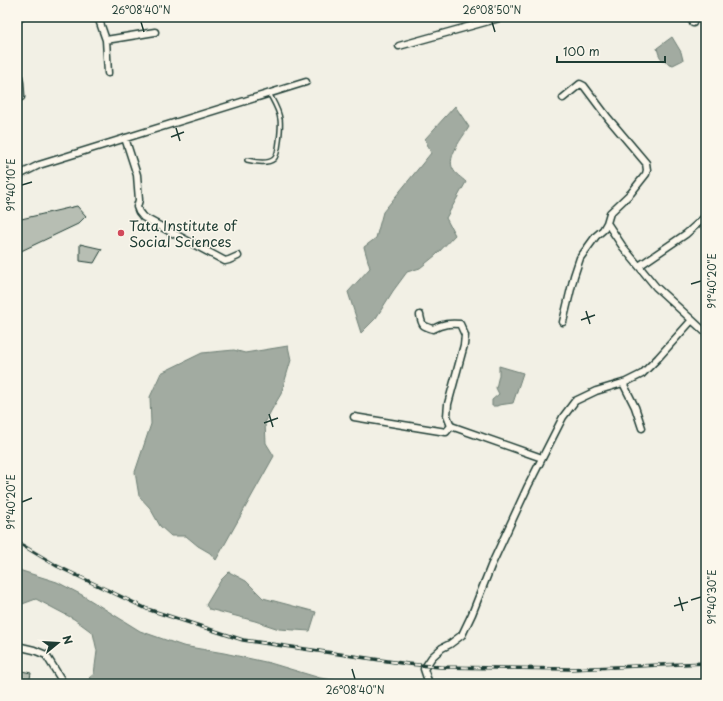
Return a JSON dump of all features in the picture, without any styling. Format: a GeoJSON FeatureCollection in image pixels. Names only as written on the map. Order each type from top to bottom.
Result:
{"type":"FeatureCollection","features":[{"type":"Feature","properties":{"kind":"street"},"geometry":{"type":"LineString","coordinates":[[17,20],[22,17]]}},
{"type":"Feature","properties":{"kind":"street"},"geometry":{"type":"LineString","coordinates":[[98,17],[106,40],[108,72]]}},
{"type":"Feature","properties":{"kind":"street"},"geometry":{"type":"LineString","coordinates":[[399,46],[503,17]]}},
{"type":"Feature","properties":{"kind":"street"},"geometry":{"type":"LineString","coordinates":[[106,40],[156,32]]}},
{"type":"Feature","properties":{"kind":"street"},"geometry":{"type":"LineString","coordinates":[[17,65],[21,97]]}},
{"type":"Feature","properties":{"kind":"street"},"geometry":{"type":"LineString","coordinates":[[17,176],[39,165],[306,82]]}},
{"type":"Feature","properties":{"kind":"street"},"geometry":{"type":"LineString","coordinates":[[563,322],[580,258],[596,236],[603,230],[610,214],[631,193],[646,174],[647,170],[646,164],[584,86],[580,84],[564,98]]}},
{"type":"Feature","properties":{"kind":"street"},"geometry":{"type":"LineString","coordinates":[[125,138],[137,175],[139,200],[137,207],[143,217],[225,261],[238,256]]}},
{"type":"Feature","properties":{"kind":"street"},"geometry":{"type":"LineString","coordinates":[[639,266],[686,234],[706,216]]}},
{"type":"Feature","properties":{"kind":"street"},"geometry":{"type":"LineString","coordinates":[[606,223],[623,247],[656,287],[706,333]]}},
{"type":"Feature","properties":{"kind":"street"},"geometry":{"type":"LineString","coordinates":[[420,315],[422,323],[425,327],[433,329],[443,324],[460,324],[465,335],[464,345],[446,416],[452,426],[542,458]]}},
{"type":"Feature","properties":{"kind":"street"},"geometry":{"type":"LineString","coordinates":[[429,684],[424,670],[432,658],[442,648],[462,635],[494,560],[563,417],[575,401],[596,391],[623,383],[642,374],[692,320]]}},
{"type":"Feature","properties":{"kind":"street"},"geometry":{"type":"LineString","coordinates":[[623,383],[635,406],[642,428]]}},
{"type":"Feature","properties":{"kind":"street"},"geometry":{"type":"LineString","coordinates":[[354,417],[446,432],[452,426]]}},
{"type":"Feature","properties":{"kind":"street"},"geometry":{"type":"LineString","coordinates":[[17,646],[34,650],[46,655],[64,684]]}},
{"type":"Feature","properties":{"kind":"lane"},"geometry":{"type":"LineString","coordinates":[[247,160],[254,162],[267,162],[276,157],[280,140],[280,118],[269,93]]}},
{"type":"Feature","properties":{"kind":"shaded area"},"geometry":{"type":"Polygon","coordinates":[[[672,37],[681,52],[683,60],[673,65],[662,60],[657,48],[672,37]]]}},
{"type":"Feature","properties":{"kind":"shaded area"},"geometry":{"type":"Polygon","coordinates":[[[455,106],[469,127],[453,153],[451,164],[454,171],[466,182],[446,218],[455,235],[436,255],[420,268],[407,272],[376,318],[361,333],[348,292],[370,268],[364,247],[376,238],[383,212],[431,153],[425,139],[455,106]]]}},
{"type":"Feature","properties":{"kind":"shaded area"},"geometry":{"type":"Polygon","coordinates":[[[288,346],[291,360],[281,394],[265,423],[266,443],[274,456],[216,560],[210,553],[198,546],[186,536],[171,536],[160,526],[150,508],[139,496],[135,472],[151,424],[150,397],[161,373],[202,353],[234,350],[245,353],[288,346]]]}},
{"type":"Feature","properties":{"kind":"shaded area"},"geometry":{"type":"Polygon","coordinates":[[[499,366],[523,373],[513,403],[492,406],[492,400],[499,394],[496,388],[499,375],[499,366]]]}},
{"type":"Feature","properties":{"kind":"shaded area"},"geometry":{"type":"Polygon","coordinates":[[[17,568],[57,582],[82,595],[140,631],[183,646],[270,663],[320,678],[359,684],[94,684],[89,678],[94,674],[97,651],[93,633],[74,619],[36,599],[17,606],[17,568]]]}},
{"type":"Feature","properties":{"kind":"shaded area"},"geometry":{"type":"Polygon","coordinates":[[[229,572],[246,581],[263,598],[316,612],[310,631],[279,629],[209,609],[206,605],[221,580],[229,572]]]}},
{"type":"Feature","properties":{"kind":"building"},"geometry":{"type":"Polygon","coordinates":[[[77,206],[86,216],[78,224],[19,252],[17,249],[17,220],[77,206]]]}},
{"type":"Feature","properties":{"kind":"building"},"geometry":{"type":"Polygon","coordinates":[[[80,244],[102,249],[94,263],[80,261],[80,244]]]}},
{"type":"Feature","properties":{"kind":"building"},"geometry":{"type":"Polygon","coordinates":[[[17,670],[31,673],[29,684],[17,684],[17,670]]]}},
{"type":"Feature","properties":{"kind":"railway"},"geometry":{"type":"LineString","coordinates":[[17,542],[57,566],[147,609],[243,640],[408,664],[440,667],[570,669],[706,663]]}},
{"type":"Feature","properties":{"kind":"place","name":"Tata Institute of Social Sciences"},"geometry":{"type":"Point","coordinates":[121,233]}}]}
